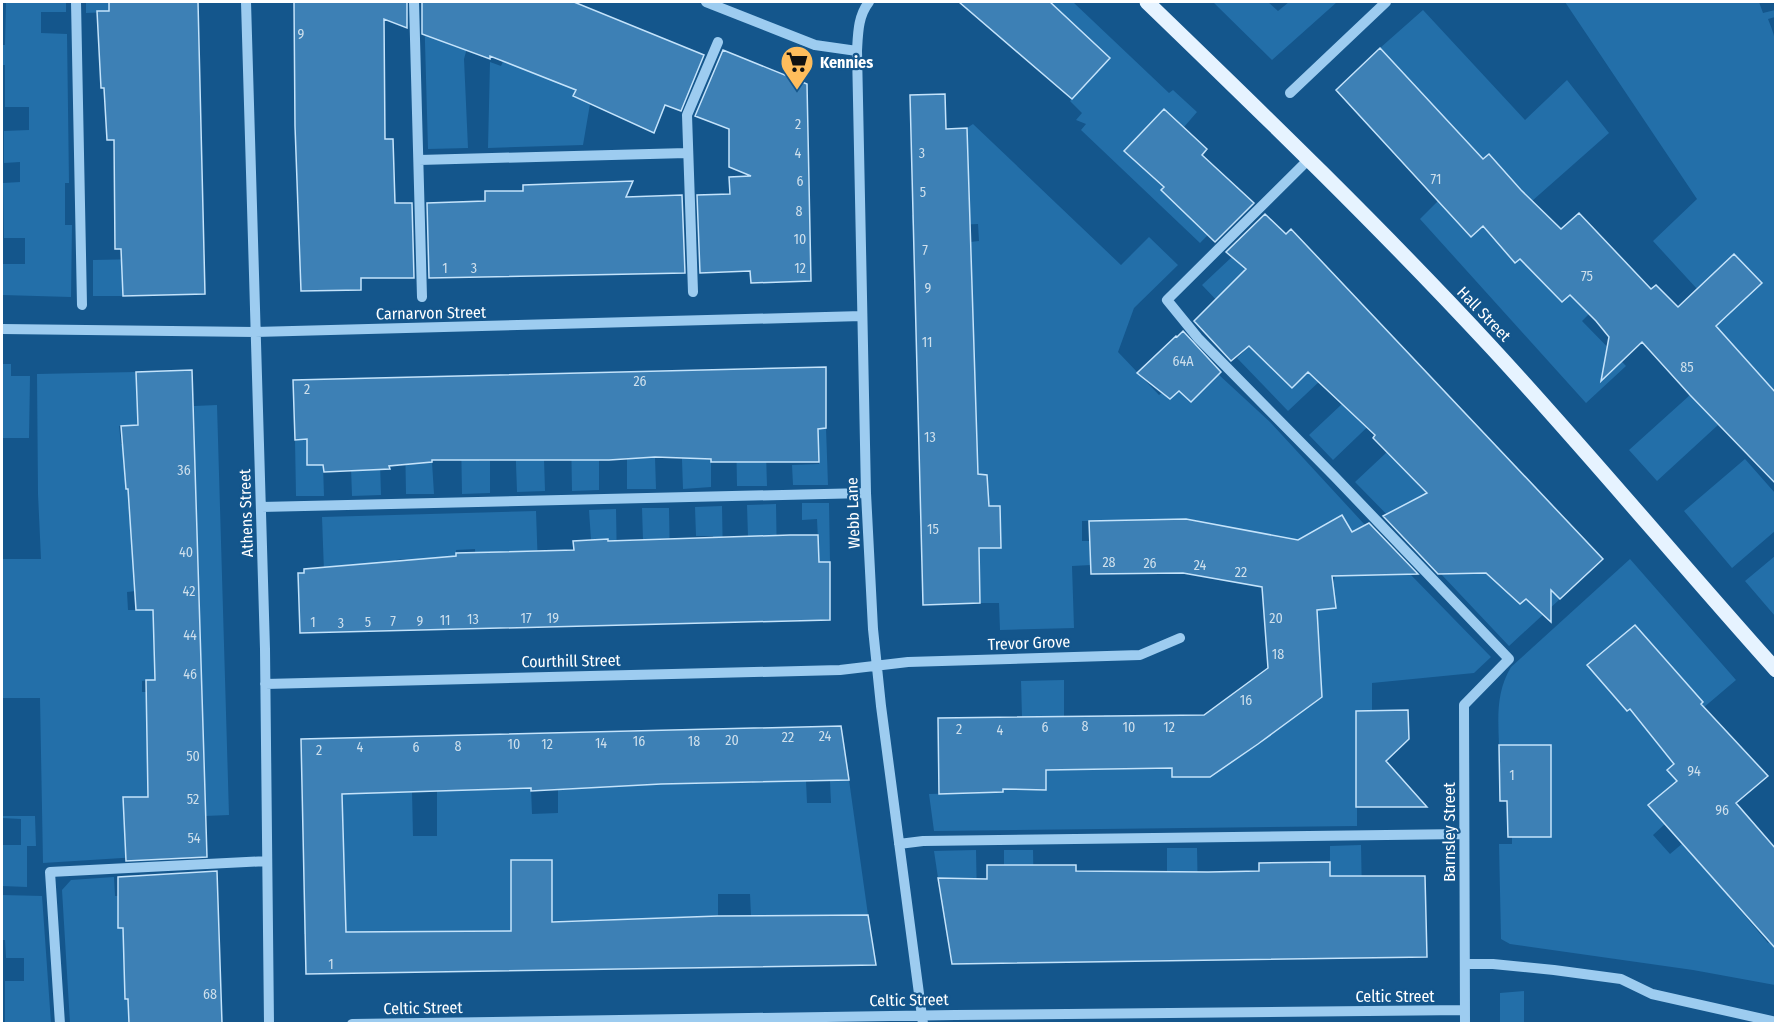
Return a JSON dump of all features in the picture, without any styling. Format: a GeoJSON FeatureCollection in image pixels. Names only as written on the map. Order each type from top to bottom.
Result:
{"type":"FeatureCollection","features":[{"type":"Feature","properties":{"kind":"main road","name":"Hall Street"},"geometry":{"type":"LineString","coordinates":[[1147,2],[1309,159],[1490,346],[1776,670]]}},
{"type":"Feature","properties":{"kind":"street"},"geometry":{"type":"LineString","coordinates":[[76,2],[82,305]]}},
{"type":"Feature","properties":{"kind":"street","name":"Athens Street"},"geometry":{"type":"LineString","coordinates":[[246,2],[265,684],[269,1023]]}},
{"type":"Feature","properties":{"kind":"street"},"geometry":{"type":"LineString","coordinates":[[414,2],[422,297]]}},
{"type":"Feature","properties":{"kind":"street"},"geometry":{"type":"LineString","coordinates":[[706,2],[815,45],[857,51]]}},
{"type":"Feature","properties":{"kind":"street","name":"Webb Lane"},"geometry":{"type":"LineString","coordinates":[[869,2],[859,25],[857,51],[866,493],[876,665],[923,1019]]}},
{"type":"Feature","properties":{"kind":"street"},"geometry":{"type":"LineString","coordinates":[[1290,93],[1386,2]]}},
{"type":"Feature","properties":{"kind":"street"},"geometry":{"type":"LineString","coordinates":[[693,292],[687,115],[718,42]]}},
{"type":"Feature","properties":{"kind":"street"},"geometry":{"type":"LineString","coordinates":[[419,160],[687,153]]}},
{"type":"Feature","properties":{"kind":"street","name":"Barnsley Street"},"geometry":{"type":"LineString","coordinates":[[1309,159],[1167,300],[1198,338],[1376,519],[1509,659],[1464,705],[1465,1023]]}},
{"type":"Feature","properties":{"kind":"street","name":"Carnarvon Street"},"geometry":{"type":"LineString","coordinates":[[2,329],[255,332],[862,316]]}},
{"type":"Feature","properties":{"kind":"street"},"geometry":{"type":"LineString","coordinates":[[261,507],[866,493]]}},
{"type":"Feature","properties":{"kind":"street","name":"Trevor Grove"},"geometry":{"type":"LineString","coordinates":[[876,665],[1140,655],[1180,638]]}},
{"type":"Feature","properties":{"kind":"street","name":"Courthill Street"},"geometry":{"type":"LineString","coordinates":[[265,684],[840,670],[876,665]]}},
{"type":"Feature","properties":{"kind":"street"},"geometry":{"type":"LineString","coordinates":[[898,844],[923,841],[1464,834]]}},
{"type":"Feature","properties":{"kind":"street"},"geometry":{"type":"LineString","coordinates":[[60,1023],[50,872],[267,861]]}},
{"type":"Feature","properties":{"kind":"street"},"geometry":{"type":"LineString","coordinates":[[1465,964],[1493,964],[1621,979],[1652,994],[1776,1022]]}},
{"type":"Feature","properties":{"kind":"street","name":"Celtic Street"},"geometry":{"type":"LineString","coordinates":[[352,1023],[923,1019],[1465,1010]]}},
{"type":"Feature","properties":{"kind":"shaded area"},"geometry":{"type":"Polygon","coordinates":[[[6,2],[66,2],[66,12],[41,12],[41,33],[67,34],[69,183],[65,183],[65,225],[72,225],[71,297],[2,295],[2,264],[25,264],[25,238],[4,238],[3,183],[20,182],[20,162],[4,163],[4,131],[29,130],[29,107],[5,107],[5,65],[2,65],[2,45],[5,45],[6,2]]]}},
{"type":"Feature","properties":{"kind":"shaded area"},"geometry":{"type":"Polygon","coordinates":[[[86,2],[109,2],[109,12],[86,13],[86,2]]]}},
{"type":"Feature","properties":{"kind":"shaded area"},"geometry":{"type":"Polygon","coordinates":[[[1049,2],[1073,2],[1169,93],[1173,90],[1197,112],[1184,127],[1164,109],[1124,151],[1163,187],[1161,190],[1202,230],[1240,191],[1246,196],[1200,243],[1081,130],[1086,124],[1076,120],[1082,113],[1070,101],[1110,58],[1049,2]]]}},
{"type":"Feature","properties":{"kind":"shaded area"},"geometry":{"type":"Polygon","coordinates":[[[1213,2],[1268,2],[1278,11],[1289,2],[1337,2],[1272,60],[1213,2]]]}},
{"type":"Feature","properties":{"kind":"shaded area"},"geometry":{"type":"Polygon","coordinates":[[[1565,2],[1759,2],[1763,13],[1775,10],[1775,17],[1768,19],[1775,41],[1776,79],[1775,394],[1709,319],[1698,290],[1653,241],[1697,199],[1565,2]],[[1734,254],[1736,307],[1762,282],[1734,254]]]}},
{"type":"Feature","properties":{"kind":"shaded area"},"geometry":{"type":"Polygon","coordinates":[[[424,7],[444,42],[455,47],[465,23],[467,48],[464,59],[468,148],[428,149],[424,7]]]}},
{"type":"Feature","properties":{"kind":"shaded area"},"geometry":{"type":"Polygon","coordinates":[[[1423,10],[1525,120],[1567,80],[1609,133],[1532,201],[1515,263],[1520,259],[1562,302],[1571,294],[1589,314],[1582,321],[1626,366],[1586,403],[1420,219],[1438,201],[1472,237],[1521,189],[1489,155],[1483,159],[1380,48],[1423,10]]]}},
{"type":"Feature","properties":{"kind":"shaded area"},"geometry":{"type":"Polygon","coordinates":[[[504,59],[557,82],[565,65],[584,73],[573,96],[590,104],[583,145],[488,148],[490,62],[501,66],[504,59]]]}},
{"type":"Feature","properties":{"kind":"shaded area"},"geometry":{"type":"Polygon","coordinates":[[[973,124],[1121,265],[1149,237],[1178,265],[1134,308],[1118,352],[1159,395],[1162,393],[1169,399],[1179,391],[1191,402],[1218,374],[1270,422],[1365,525],[1352,532],[1342,516],[1322,549],[1168,520],[1082,521],[1082,541],[1090,541],[1091,565],[1072,566],[1074,628],[1000,630],[999,603],[980,603],[979,548],[1001,547],[1000,506],[921,507],[988,493],[987,475],[978,474],[970,242],[979,241],[978,224],[913,227],[912,215],[969,210],[967,128],[973,124]]]}},
{"type":"Feature","properties":{"kind":"shaded area"},"geometry":{"type":"Polygon","coordinates":[[[1234,255],[1259,281],[1242,327],[1202,285],[1234,255]]]}},
{"type":"Feature","properties":{"kind":"shaded area"},"geometry":{"type":"Polygon","coordinates":[[[141,259],[122,277],[123,296],[93,296],[93,260],[141,259]]]}},
{"type":"Feature","properties":{"kind":"shaded area"},"geometry":{"type":"Polygon","coordinates":[[[1286,311],[1280,377],[1292,388],[1310,370],[1338,364],[1288,411],[1237,358],[1286,311]]]}},
{"type":"Feature","properties":{"kind":"shaded area"},"geometry":{"type":"Polygon","coordinates":[[[2,364],[11,364],[11,376],[30,376],[29,438],[2,438],[2,364]]]}},
{"type":"Feature","properties":{"kind":"shaded area"},"geometry":{"type":"Polygon","coordinates":[[[136,372],[139,425],[119,426],[121,444],[138,443],[139,446],[195,444],[194,406],[217,405],[229,815],[205,816],[148,780],[148,797],[123,797],[124,819],[148,818],[138,857],[43,863],[40,698],[2,698],[2,559],[41,559],[37,374],[136,372]],[[194,450],[123,458],[126,489],[139,489],[141,528],[197,527],[194,450]],[[196,531],[145,590],[127,592],[128,610],[200,609],[196,531]],[[199,614],[153,615],[155,680],[142,681],[142,692],[201,692],[199,614]]]}},
{"type":"Feature","properties":{"kind":"shaded area"},"geometry":{"type":"Polygon","coordinates":[[[1690,395],[1718,425],[1657,481],[1629,450],[1690,395]]]}},
{"type":"Feature","properties":{"kind":"shaded area"},"geometry":{"type":"Polygon","coordinates":[[[1342,404],[1358,419],[1375,404],[1383,412],[1333,460],[1309,435],[1342,404]]]}},
{"type":"Feature","properties":{"kind":"shaded area"},"geometry":{"type":"Polygon","coordinates":[[[826,428],[828,485],[793,485],[792,465],[819,464],[818,429],[826,428]]]}},
{"type":"Feature","properties":{"kind":"shaded area"},"geometry":{"type":"Polygon","coordinates":[[[736,430],[766,453],[767,486],[737,486],[736,430]]]}},
{"type":"Feature","properties":{"kind":"shaded area"},"geometry":{"type":"Polygon","coordinates":[[[627,431],[643,456],[655,457],[656,489],[627,489],[627,431]]]}},
{"type":"Feature","properties":{"kind":"shaded area"},"geometry":{"type":"Polygon","coordinates":[[[681,431],[711,455],[711,487],[683,489],[681,431]]]}},
{"type":"Feature","properties":{"kind":"shaded area"},"geometry":{"type":"Polygon","coordinates":[[[571,434],[599,457],[599,490],[572,491],[571,434]]]}},
{"type":"Feature","properties":{"kind":"shaded area"},"geometry":{"type":"Polygon","coordinates":[[[515,435],[544,459],[545,491],[517,492],[515,435]]]}},
{"type":"Feature","properties":{"kind":"shaded area"},"geometry":{"type":"Polygon","coordinates":[[[405,437],[422,462],[432,462],[434,494],[406,494],[405,437]]]}},
{"type":"Feature","properties":{"kind":"shaded area"},"geometry":{"type":"Polygon","coordinates":[[[461,437],[478,452],[479,461],[490,461],[490,493],[462,494],[461,437]]]}},
{"type":"Feature","properties":{"kind":"shaded area"},"geometry":{"type":"Polygon","coordinates":[[[350,438],[380,463],[381,495],[352,496],[350,438]]]}},
{"type":"Feature","properties":{"kind":"shaded area"},"geometry":{"type":"Polygon","coordinates":[[[307,439],[307,465],[323,465],[324,496],[296,496],[295,440],[307,439]]]}},
{"type":"Feature","properties":{"kind":"shaded area"},"geometry":{"type":"Polygon","coordinates":[[[1387,452],[1436,468],[1418,485],[1432,499],[1400,528],[1355,482],[1387,452]]]}},
{"type":"Feature","properties":{"kind":"shaded area"},"geometry":{"type":"Polygon","coordinates":[[[1745,459],[1775,493],[1775,531],[1732,568],[1684,511],[1745,459]]]}},
{"type":"Feature","properties":{"kind":"shaded area"},"geometry":{"type":"Polygon","coordinates":[[[802,503],[829,503],[830,562],[819,562],[817,519],[802,520],[802,503]]]}},
{"type":"Feature","properties":{"kind":"shaded area"},"geometry":{"type":"Polygon","coordinates":[[[776,504],[777,564],[748,537],[747,505],[776,504]]]}},
{"type":"Feature","properties":{"kind":"shaded area"},"geometry":{"type":"Polygon","coordinates":[[[722,506],[723,563],[714,564],[713,536],[696,536],[695,507],[722,506]]]}},
{"type":"Feature","properties":{"kind":"shaded area"},"geometry":{"type":"Polygon","coordinates":[[[642,508],[669,508],[670,566],[643,540],[642,508]]]}},
{"type":"Feature","properties":{"kind":"shaded area"},"geometry":{"type":"Polygon","coordinates":[[[616,509],[617,566],[609,566],[608,539],[591,540],[589,510],[616,509]]]}},
{"type":"Feature","properties":{"kind":"shaded area"},"geometry":{"type":"Polygon","coordinates":[[[536,511],[538,568],[530,551],[509,551],[476,569],[475,549],[456,550],[456,569],[404,559],[396,560],[396,571],[360,564],[346,565],[346,571],[324,572],[322,517],[536,511]]]}},
{"type":"Feature","properties":{"kind":"shaded area"},"geometry":{"type":"Polygon","coordinates":[[[1467,549],[1520,604],[1526,599],[1551,589],[1560,599],[1509,646],[1441,574],[1467,549]]]}},
{"type":"Feature","properties":{"kind":"shaded area"},"geometry":{"type":"Polygon","coordinates":[[[1775,556],[1775,616],[1745,581],[1775,556]]]}},
{"type":"Feature","properties":{"kind":"shaded area"},"geometry":{"type":"Polygon","coordinates":[[[1630,559],[1736,680],[1676,731],[1692,748],[1667,770],[1677,781],[1648,805],[1665,824],[1653,835],[1670,854],[1683,843],[1751,876],[1728,896],[1768,943],[1775,936],[1775,985],[1693,970],[1510,944],[1501,939],[1499,844],[1512,844],[1512,837],[1551,837],[1551,745],[1499,745],[1500,695],[1511,667],[1630,559]],[[1635,625],[1587,665],[1627,711],[1630,709],[1657,742],[1703,702],[1635,625]]]}},
{"type":"Feature","properties":{"kind":"shaded area"},"geometry":{"type":"Polygon","coordinates":[[[1411,575],[1491,657],[1474,673],[1372,683],[1372,711],[1357,711],[1357,826],[934,831],[929,794],[1003,792],[1003,770],[1019,769],[1019,717],[1022,717],[1021,681],[1064,680],[1064,716],[1025,717],[1046,770],[1105,769],[1104,715],[1110,715],[1111,768],[1172,768],[1172,777],[1194,777],[1211,748],[1317,610],[1336,608],[1333,584],[1335,576],[1411,575]]]}},
{"type":"Feature","properties":{"kind":"shaded area"},"geometry":{"type":"Polygon","coordinates":[[[751,728],[765,728],[767,782],[806,781],[807,803],[831,803],[830,781],[849,780],[868,915],[751,916],[750,894],[718,894],[718,918],[543,921],[552,896],[552,860],[511,860],[511,896],[524,931],[421,933],[422,972],[408,973],[407,932],[304,934],[303,794],[381,792],[379,737],[396,736],[398,791],[412,791],[413,836],[437,836],[437,790],[531,788],[532,814],[558,813],[558,788],[660,784],[658,731],[673,730],[675,784],[752,783],[751,728]]]}},
{"type":"Feature","properties":{"kind":"shaded area"},"geometry":{"type":"Polygon","coordinates":[[[2,816],[35,816],[36,846],[27,846],[27,887],[2,886],[2,845],[21,845],[21,819],[2,818],[2,816]]]}},
{"type":"Feature","properties":{"kind":"shaded area"},"geometry":{"type":"Polygon","coordinates":[[[1361,845],[1362,898],[1330,877],[1330,846],[1361,845]]]}},
{"type":"Feature","properties":{"kind":"shaded area"},"geometry":{"type":"Polygon","coordinates":[[[1167,848],[1197,848],[1198,900],[1167,872],[1167,848]]]}},
{"type":"Feature","properties":{"kind":"shaded area"},"geometry":{"type":"Polygon","coordinates":[[[976,850],[977,903],[938,878],[934,851],[976,850]]]}},
{"type":"Feature","properties":{"kind":"shaded area"},"geometry":{"type":"Polygon","coordinates":[[[1004,850],[1033,850],[1034,903],[1004,870],[1004,850]]]}},
{"type":"Feature","properties":{"kind":"shaded area"},"geometry":{"type":"Polygon","coordinates":[[[114,877],[115,896],[155,895],[118,911],[118,928],[131,927],[125,966],[125,999],[158,999],[129,1018],[129,1023],[70,1023],[62,890],[71,880],[114,877]]]}},
{"type":"Feature","properties":{"kind":"shaded area"},"geometry":{"type":"Polygon","coordinates":[[[2,895],[42,896],[51,1023],[5,1023],[5,981],[24,981],[24,958],[6,958],[5,940],[2,940],[2,895]]]}},
{"type":"Feature","properties":{"kind":"shaded area"},"geometry":{"type":"Polygon","coordinates":[[[1524,991],[1524,1023],[1500,1023],[1500,993],[1524,991]]]}},
{"type":"Feature","properties":{"kind":"building"},"geometry":{"type":"Polygon","coordinates":[[[109,2],[198,2],[205,294],[123,296],[121,249],[115,249],[114,140],[107,140],[104,88],[101,88],[97,11],[109,11],[109,2]]]}},
{"type":"Feature","properties":{"kind":"building"},"geometry":{"type":"Polygon","coordinates":[[[294,2],[407,2],[407,28],[384,19],[385,139],[393,139],[395,203],[412,203],[414,278],[361,278],[361,290],[301,291],[295,126],[294,2]]]}},
{"type":"Feature","properties":{"kind":"building"},"geometry":{"type":"Polygon","coordinates":[[[422,2],[574,2],[704,55],[681,111],[665,105],[654,133],[573,96],[576,90],[490,56],[490,59],[422,34],[422,2]]]}},
{"type":"Feature","properties":{"kind":"building"},"geometry":{"type":"Polygon","coordinates":[[[959,2],[1050,2],[1110,58],[1072,99],[959,2]]]}},
{"type":"Feature","properties":{"kind":"building"},"geometry":{"type":"Polygon","coordinates":[[[1380,48],[1483,159],[1489,154],[1521,190],[1561,229],[1579,213],[1651,289],[1656,285],[1678,307],[1734,254],[1762,283],[1716,326],[1776,393],[1776,484],[1642,342],[1601,381],[1609,337],[1596,321],[1570,295],[1562,302],[1520,259],[1515,263],[1483,226],[1471,237],[1336,90],[1380,48]]]}},
{"type":"Feature","properties":{"kind":"building"},"geometry":{"type":"Polygon","coordinates":[[[723,50],[807,84],[811,281],[751,283],[750,271],[700,273],[697,195],[730,194],[729,177],[751,176],[729,167],[729,129],[695,116],[723,50]]]}},
{"type":"Feature","properties":{"kind":"building"},"geometry":{"type":"Polygon","coordinates":[[[945,94],[946,129],[967,128],[978,474],[987,475],[989,506],[1000,506],[1001,548],[979,548],[980,603],[923,605],[910,95],[945,94]]]}},
{"type":"Feature","properties":{"kind":"building"},"geometry":{"type":"Polygon","coordinates":[[[1164,109],[1207,149],[1202,155],[1254,203],[1215,242],[1161,190],[1164,187],[1124,151],[1164,109]]]}},
{"type":"Feature","properties":{"kind":"building"},"geometry":{"type":"Polygon","coordinates":[[[633,181],[626,197],[682,195],[685,273],[429,278],[427,203],[485,201],[485,191],[523,191],[523,185],[633,181]]]}},
{"type":"Feature","properties":{"kind":"building"},"geometry":{"type":"Polygon","coordinates":[[[1265,214],[1286,234],[1291,229],[1603,559],[1560,599],[1551,590],[1551,622],[1526,599],[1520,604],[1486,573],[1438,574],[1383,516],[1427,493],[1373,438],[1375,435],[1308,372],[1292,388],[1249,346],[1231,361],[1194,321],[1246,269],[1226,252],[1265,214]]]}},
{"type":"Feature","properties":{"kind":"building"},"geometry":{"type":"Polygon","coordinates":[[[1183,331],[1221,372],[1191,402],[1179,391],[1170,399],[1137,373],[1183,331]]]}},
{"type":"Feature","properties":{"kind":"building"},"geometry":{"type":"Polygon","coordinates":[[[826,367],[826,428],[818,429],[819,462],[711,462],[711,459],[655,457],[609,460],[432,460],[432,462],[389,466],[390,469],[324,472],[323,465],[307,465],[307,439],[295,440],[293,380],[826,367]]]}},
{"type":"Feature","properties":{"kind":"building"},"geometry":{"type":"Polygon","coordinates":[[[192,370],[207,857],[126,861],[123,797],[148,797],[146,680],[155,680],[153,610],[136,610],[128,489],[126,489],[121,426],[138,425],[136,372],[192,370]]]}},
{"type":"Feature","properties":{"kind":"building"},"geometry":{"type":"Polygon","coordinates":[[[1342,515],[1352,532],[1369,523],[1418,574],[1332,576],[1336,608],[1317,610],[1322,697],[1258,744],[1210,777],[1172,777],[1172,768],[1046,770],[1046,790],[1003,789],[1003,792],[939,794],[938,718],[1204,715],[1268,668],[1262,587],[1183,573],[1091,574],[1089,521],[1186,519],[1298,540],[1342,515]]]}},
{"type":"Feature","properties":{"kind":"building"},"geometry":{"type":"Polygon","coordinates":[[[818,535],[819,562],[830,562],[830,620],[300,633],[298,573],[304,573],[304,569],[456,556],[456,553],[574,550],[573,541],[818,535]]]}},
{"type":"Feature","properties":{"kind":"building"},"geometry":{"type":"Polygon","coordinates":[[[1635,625],[1703,702],[1701,704],[1768,776],[1736,803],[1776,849],[1776,949],[1648,805],[1677,781],[1667,770],[1674,764],[1630,709],[1627,711],[1587,665],[1635,625]]]}},
{"type":"Feature","properties":{"kind":"building"},"geometry":{"type":"Polygon","coordinates":[[[1408,710],[1409,739],[1386,761],[1427,807],[1356,807],[1356,711],[1408,710]]]}},
{"type":"Feature","properties":{"kind":"building"},"geometry":{"type":"Polygon","coordinates":[[[841,726],[849,780],[661,784],[531,791],[531,788],[342,794],[346,932],[511,931],[511,860],[552,860],[552,922],[718,916],[868,915],[876,965],[306,974],[301,739],[841,726]]]}},
{"type":"Feature","properties":{"kind":"building"},"geometry":{"type":"Polygon","coordinates":[[[1499,745],[1551,745],[1551,837],[1508,837],[1507,801],[1500,801],[1499,745]]]}},
{"type":"Feature","properties":{"kind":"building"},"geometry":{"type":"Polygon","coordinates":[[[1330,862],[1330,876],[1425,876],[1427,957],[952,964],[938,878],[987,879],[987,865],[1076,865],[1076,871],[1208,872],[1259,871],[1259,863],[1330,862]]]}},
{"type":"Feature","properties":{"kind":"building"},"geometry":{"type":"Polygon","coordinates":[[[217,871],[222,1023],[129,1023],[128,999],[125,999],[123,928],[118,928],[118,877],[217,871]]]}},
{"type":"Feature","properties":{"kind":"place","name":"Kennies"},"geometry":{"type":"Point","coordinates":[797,91]}}]}
